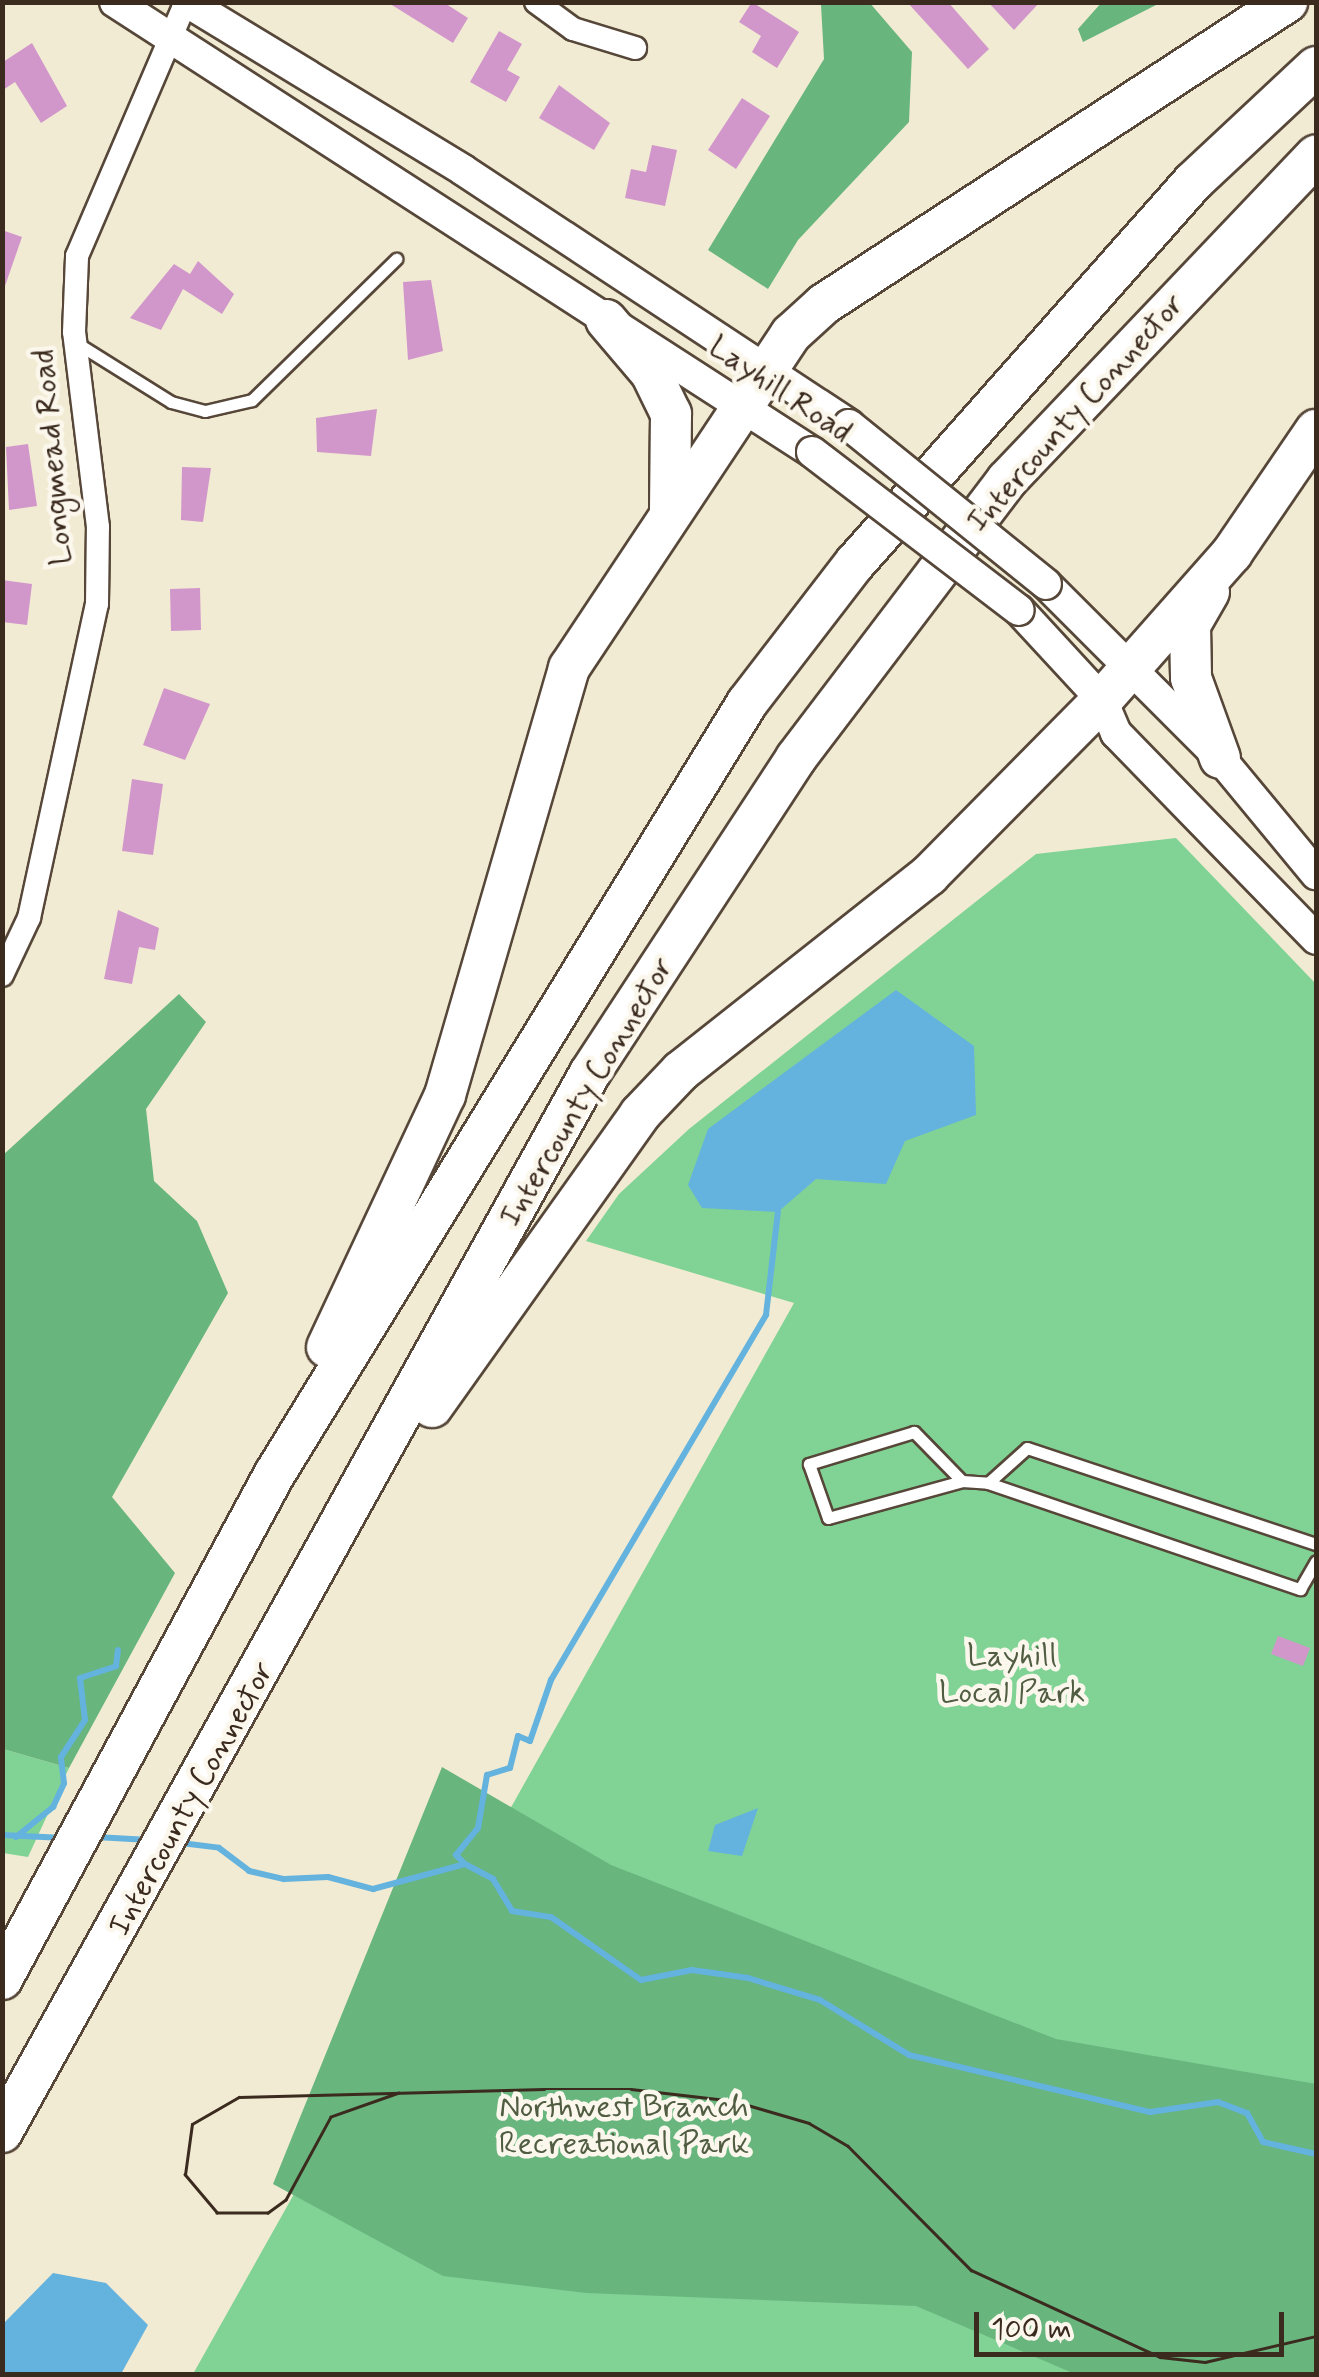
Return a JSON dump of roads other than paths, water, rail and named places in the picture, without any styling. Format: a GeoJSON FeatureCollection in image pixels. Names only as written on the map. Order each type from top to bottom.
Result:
{"type":"FeatureCollection","features":[{"type":"Feature","properties":{"kind":"highway"},"geometry":{"type":"LineString","coordinates":[[274,1476],[445,1095],[569,668],[758,388],[824,304],[1286,2]]}},
{"type":"Feature","properties":{"kind":"highway","name":"Intercounty Connector"},"geometry":{"type":"LineString","coordinates":[[2,1979],[274,1476],[747,703],[855,563],[1194,182],[1316,67]]}},
{"type":"Feature","properties":{"kind":"highway","name":"Intercounty Connector"},"geometry":{"type":"LineString","coordinates":[[2,2132],[43,2068],[590,1073],[796,758],[1007,480],[1316,155]]}},
{"type":"Feature","properties":{"kind":"highway"},"geometry":{"type":"LineString","coordinates":[[606,320],[651,372],[670,414],[677,484],[666,528]]}},
{"type":"Feature","properties":{"kind":"highway"},"geometry":{"type":"LineString","coordinates":[[1220,758],[1191,678],[1190,626],[1232,553],[1316,430]]}},
{"type":"Feature","properties":{"kind":"highway"},"geometry":{"type":"LineString","coordinates":[[326,1556],[640,1114],[680,1071],[929,875],[1102,700],[1232,553]]}},
{"type":"Feature","properties":{"kind":"main road","name":"Layhill Road"},"geometry":{"type":"LineString","coordinates":[[116,2],[606,320],[849,425],[1046,584],[1133,665],[1220,758],[1316,874]]}},
{"type":"Feature","properties":{"kind":"main road","name":"Layhill Road"},"geometry":{"type":"LineString","coordinates":[[186,2],[463,170],[758,388],[812,452],[1020,610],[1102,700],[1116,733],[1316,938]]}},
{"type":"Feature","properties":{"kind":"street","name":"Longmead Road"},"geometry":{"type":"LineString","coordinates":[[2,975],[29,918],[97,604],[98,528],[75,342],[77,256],[166,35],[186,2]]}},
{"type":"Feature","properties":{"kind":"street"},"geometry":{"type":"LineString","coordinates":[[536,2],[573,29],[635,48]]}},
{"type":"Feature","properties":{"kind":"lane"},"geometry":{"type":"LineString","coordinates":[[75,342],[171,402],[204,411],[252,400],[396,258]]}},
{"type":"Feature","properties":{"kind":"lane"},"geometry":{"type":"LineString","coordinates":[[962,1481],[914,1432],[810,1464],[828,1518],[962,1481],[988,1483],[1300,1589],[1316,1561]]}},
{"type":"Feature","properties":{"kind":"lane"},"geometry":{"type":"LineString","coordinates":[[988,1483],[1028,1448],[1316,1544]]}},
{"type":"Feature","properties":{"kind":"water"},"geometry":{"type":"Polygon","coordinates":[[[896,990],[974,1046],[976,1115],[905,1141],[886,1184],[816,1179],[778,1212],[702,1208],[688,1185],[708,1129],[896,990]]]}},
{"type":"Feature","properties":{"kind":"water"},"geometry":{"type":"Polygon","coordinates":[[[758,1808],[742,1856],[708,1851],[715,1825],[758,1808]]]}},
{"type":"Feature","properties":{"kind":"water"},"geometry":{"type":"Polygon","coordinates":[[[53,2273],[106,2283],[148,2325],[121,2374],[3,2374],[3,2324],[53,2273]]]}},
{"type":"Feature","properties":{"kind":"waterway"},"geometry":{"type":"LineString","coordinates":[[465,1864],[456,1855],[478,1828],[487,1775],[510,1768],[518,1736],[530,1741],[551,1680],[766,1315],[778,1212]]}},
{"type":"Feature","properties":{"kind":"waterway"},"geometry":{"type":"LineString","coordinates":[[16,1837],[53,1807],[64,1783],[61,1757],[85,1720],[80,1678],[116,1666],[118,1650]]}},
{"type":"Feature","properties":{"kind":"waterway"},"geometry":{"type":"LineString","coordinates":[[2,1835],[64,1838]]}},
{"type":"Feature","properties":{"kind":"waterway"},"geometry":{"type":"LineString","coordinates":[[96,1837],[149,1840]]}},
{"type":"Feature","properties":{"kind":"waterway"},"geometry":{"type":"LineString","coordinates":[[181,1843],[219,1848],[249,1871],[284,1879],[328,1877],[373,1889],[465,1864],[493,1879],[512,1911],[551,1917],[641,1980],[692,1970],[748,1978],[820,2000],[909,2055],[1150,2112],[1218,2102],[1247,2113],[1263,2142],[1316,2154]]}},
{"type":"Feature","properties":{"kind":"tram line"},"geometry":{"type":"LineString","coordinates":[[399,2093],[331,2117],[286,2200],[268,2213],[217,2213],[185,2175],[192,2124],[239,2097],[544,2089],[631,2089],[734,2101],[809,2123],[848,2146],[971,2270],[1160,2357],[1205,2362],[1316,2336]]}},
{"type":"Feature","properties":{"kind":"park label","name":"Layhill Local Park"},"geometry":{"type":"Point","coordinates":[1012,1676]}},
{"type":"Feature","properties":{"kind":"park label","name":"Northwest Branch Recreational Park"},"geometry":{"type":"Point","coordinates":[624,2126]}}]}
